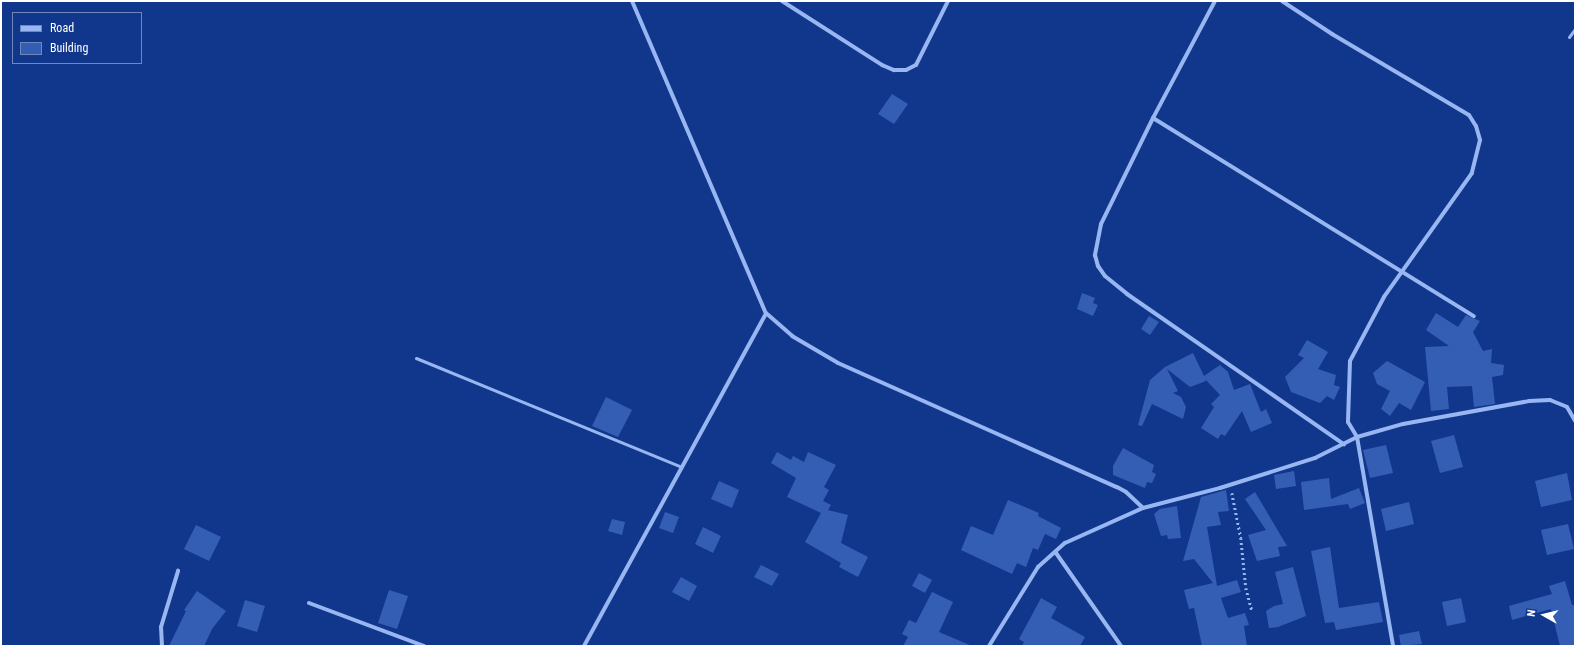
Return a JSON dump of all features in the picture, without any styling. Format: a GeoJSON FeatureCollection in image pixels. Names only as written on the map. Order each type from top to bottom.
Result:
{"type":"FeatureCollection","features":[{"type":"Feature","properties":{"kind":"street"},"geometry":{"type":"LineString","coordinates":[[632,1],[766,312],[792,336],[838,363],[1117,487],[1130,494],[1143,508]]}},
{"type":"Feature","properties":{"kind":"street"},"geometry":{"type":"LineString","coordinates":[[782,1],[882,65],[894,70],[906,70],[916,65],[948,1]]}},
{"type":"Feature","properties":{"kind":"street"},"geometry":{"type":"LineString","coordinates":[[1214,1],[1153,118],[1101,224],[1095,255],[1098,266],[1105,276],[1127,294],[1344,444]]}},
{"type":"Feature","properties":{"kind":"street"},"geometry":{"type":"LineString","coordinates":[[1282,1],[1332,34],[1468,115],[1476,126],[1480,140],[1472,173],[1402,272],[1359,339],[1350,361],[1348,422],[1357,437],[1393,646]]}},
{"type":"Feature","properties":{"kind":"street"},"geometry":{"type":"LineString","coordinates":[[1153,118],[1474,316]]}},
{"type":"Feature","properties":{"kind":"street"},"geometry":{"type":"LineString","coordinates":[[584,646],[766,312]]}},
{"type":"Feature","properties":{"kind":"street"},"geometry":{"type":"LineString","coordinates":[[989,646],[1038,567],[1056,553],[1065,543],[1143,508],[1229,485],[1315,458],[1357,437],[1403,424],[1529,401],[1550,400],[1567,408],[1575,421]]}},
{"type":"Feature","properties":{"kind":"street"},"geometry":{"type":"LineString","coordinates":[[1056,553],[1121,646]]}},
{"type":"Feature","properties":{"kind":"street"},"geometry":{"type":"LineString","coordinates":[[162,646],[160,627],[178,571]]}},
{"type":"Feature","properties":{"kind":"street"},"geometry":{"type":"LineString","coordinates":[[309,603],[424,646]]}},
{"type":"Feature","properties":{"kind":"lane"},"geometry":{"type":"LineString","coordinates":[[1569,37],[1575,29]]}},
{"type":"Feature","properties":{"kind":"lane"},"geometry":{"type":"LineString","coordinates":[[416,358],[682,467]]}},
{"type":"Feature","properties":{"kind":"path"},"geometry":{"type":"LineString","coordinates":[[1229,485],[1236,506],[1246,588],[1252,611]]}},
{"type":"Feature","properties":{"kind":"building"},"geometry":{"type":"Polygon","coordinates":[[[892,94],[908,104],[894,124],[878,114],[892,94]]]}},
{"type":"Feature","properties":{"kind":"building"},"geometry":{"type":"Polygon","coordinates":[[[1082,293],[1095,298],[1093,303],[1098,305],[1093,316],[1077,309],[1082,293]]]}},
{"type":"Feature","properties":{"kind":"building"},"geometry":{"type":"Polygon","coordinates":[[[1436,313],[1458,327],[1466,315],[1480,321],[1473,332],[1483,351],[1492,349],[1491,363],[1504,365],[1503,375],[1492,377],[1495,404],[1474,407],[1472,386],[1447,387],[1449,409],[1431,411],[1425,347],[1449,346],[1426,330],[1436,313]]]}},
{"type":"Feature","properties":{"kind":"building"},"geometry":{"type":"Polygon","coordinates":[[[1149,316],[1159,322],[1150,335],[1141,329],[1149,316]]]}},
{"type":"Feature","properties":{"kind":"building"},"geometry":{"type":"Polygon","coordinates":[[[1307,340],[1328,352],[1318,369],[1336,375],[1334,385],[1340,387],[1334,400],[1327,396],[1320,403],[1291,392],[1285,377],[1304,358],[1298,355],[1307,340]]]}},
{"type":"Feature","properties":{"kind":"building"},"geometry":{"type":"Polygon","coordinates":[[[1193,353],[1204,376],[1220,365],[1228,372],[1234,390],[1250,384],[1261,412],[1266,409],[1272,423],[1251,432],[1242,411],[1225,436],[1221,434],[1218,439],[1201,428],[1214,407],[1211,404],[1220,395],[1205,379],[1206,381],[1190,387],[1167,369],[1178,391],[1173,393],[1181,397],[1186,407],[1183,419],[1152,404],[1142,426],[1138,425],[1150,380],[1165,367],[1193,353]]]}},
{"type":"Feature","properties":{"kind":"building"},"geometry":{"type":"Polygon","coordinates":[[[1387,361],[1425,382],[1411,410],[1399,403],[1390,416],[1381,409],[1390,391],[1377,384],[1373,373],[1387,361]]]}},
{"type":"Feature","properties":{"kind":"building"},"geometry":{"type":"Polygon","coordinates":[[[606,397],[632,410],[618,437],[592,426],[606,397]]]}},
{"type":"Feature","properties":{"kind":"building"},"geometry":{"type":"Polygon","coordinates":[[[1454,435],[1463,467],[1440,473],[1431,441],[1454,435]]]}},
{"type":"Feature","properties":{"kind":"building"},"geometry":{"type":"Polygon","coordinates":[[[1386,445],[1393,473],[1370,478],[1363,450],[1386,445]]]}},
{"type":"Feature","properties":{"kind":"building"},"geometry":{"type":"Polygon","coordinates":[[[1123,448],[1154,465],[1152,472],[1156,474],[1152,483],[1147,482],[1145,488],[1113,475],[1113,466],[1123,448]]]}},
{"type":"Feature","properties":{"kind":"building"},"geometry":{"type":"Polygon","coordinates":[[[777,452],[791,460],[793,456],[804,462],[808,452],[836,465],[824,487],[829,490],[823,501],[831,505],[828,510],[848,515],[841,543],[868,557],[858,577],[839,567],[841,563],[805,542],[821,513],[787,497],[796,478],[771,463],[777,452]]]}},
{"type":"Feature","properties":{"kind":"building"},"geometry":{"type":"Polygon","coordinates":[[[1294,471],[1296,486],[1276,489],[1274,475],[1294,471]]]}},
{"type":"Feature","properties":{"kind":"building"},"geometry":{"type":"Polygon","coordinates":[[[1567,473],[1572,500],[1541,507],[1535,481],[1567,473]]]}},
{"type":"Feature","properties":{"kind":"building"},"geometry":{"type":"Polygon","coordinates":[[[1329,478],[1331,499],[1359,488],[1365,503],[1350,509],[1348,504],[1304,510],[1301,482],[1329,478]]]}},
{"type":"Feature","properties":{"kind":"building"},"geometry":{"type":"Polygon","coordinates":[[[719,481],[739,490],[732,508],[711,499],[719,481]]]}},
{"type":"Feature","properties":{"kind":"building"},"geometry":{"type":"Polygon","coordinates":[[[1226,490],[1229,511],[1218,512],[1221,525],[1207,527],[1217,586],[1237,580],[1241,592],[1221,598],[1228,618],[1245,613],[1249,625],[1244,626],[1247,646],[1202,646],[1194,608],[1189,609],[1184,590],[1213,583],[1194,559],[1183,561],[1201,497],[1226,490]]]}},
{"type":"Feature","properties":{"kind":"building"},"geometry":{"type":"Polygon","coordinates":[[[1255,492],[1287,546],[1278,547],[1280,556],[1257,561],[1248,535],[1266,530],[1245,499],[1255,492]]]}},
{"type":"Feature","properties":{"kind":"building"},"geometry":{"type":"Polygon","coordinates":[[[1008,500],[1039,513],[1038,516],[1061,528],[1056,539],[1045,534],[1038,550],[1033,548],[1026,567],[1017,563],[1012,574],[961,550],[971,526],[993,535],[1008,500]]]}},
{"type":"Feature","properties":{"kind":"building"},"geometry":{"type":"Polygon","coordinates":[[[1409,502],[1414,524],[1386,531],[1381,509],[1409,502]]]}},
{"type":"Feature","properties":{"kind":"building"},"geometry":{"type":"Polygon","coordinates":[[[1177,506],[1181,538],[1168,539],[1167,535],[1161,536],[1154,514],[1160,509],[1177,506]]]}},
{"type":"Feature","properties":{"kind":"building"},"geometry":{"type":"Polygon","coordinates":[[[665,512],[679,517],[673,533],[659,528],[665,512]]]}},
{"type":"Feature","properties":{"kind":"building"},"geometry":{"type":"Polygon","coordinates":[[[612,519],[625,522],[622,535],[608,531],[612,519]]]}},
{"type":"Feature","properties":{"kind":"building"},"geometry":{"type":"Polygon","coordinates":[[[1568,524],[1574,549],[1547,555],[1541,530],[1568,524]]]}},
{"type":"Feature","properties":{"kind":"building"},"geometry":{"type":"Polygon","coordinates":[[[196,525],[221,537],[209,561],[184,549],[196,525]]]}},
{"type":"Feature","properties":{"kind":"building"},"geometry":{"type":"Polygon","coordinates":[[[703,527],[721,536],[713,553],[695,544],[703,527]]]}},
{"type":"Feature","properties":{"kind":"building"},"geometry":{"type":"Polygon","coordinates":[[[1330,547],[1339,608],[1379,602],[1383,622],[1336,630],[1334,622],[1325,623],[1311,551],[1330,547]]]}},
{"type":"Feature","properties":{"kind":"building"},"geometry":{"type":"Polygon","coordinates":[[[761,565],[779,574],[772,586],[754,577],[761,565]]]}},
{"type":"Feature","properties":{"kind":"building"},"geometry":{"type":"Polygon","coordinates":[[[1293,567],[1306,616],[1278,627],[1269,628],[1266,611],[1274,606],[1283,604],[1275,572],[1293,567]]]}},
{"type":"Feature","properties":{"kind":"building"},"geometry":{"type":"Polygon","coordinates":[[[919,573],[932,580],[925,593],[912,586],[919,573]]]}},
{"type":"Feature","properties":{"kind":"building"},"geometry":{"type":"Polygon","coordinates":[[[681,577],[697,586],[689,601],[672,592],[681,577]]]}},
{"type":"Feature","properties":{"kind":"building"},"geometry":{"type":"Polygon","coordinates":[[[1565,581],[1572,605],[1575,605],[1575,646],[1560,646],[1551,609],[1512,620],[1509,606],[1552,594],[1549,586],[1565,581]]]}},
{"type":"Feature","properties":{"kind":"building"},"geometry":{"type":"Polygon","coordinates":[[[389,590],[408,596],[397,629],[378,623],[389,590]]]}},
{"type":"Feature","properties":{"kind":"building"},"geometry":{"type":"Polygon","coordinates":[[[197,591],[226,611],[212,629],[204,646],[169,646],[186,611],[184,610],[197,591]]]}},
{"type":"Feature","properties":{"kind":"building"},"geometry":{"type":"Polygon","coordinates":[[[932,592],[953,602],[939,632],[972,646],[903,646],[908,637],[902,634],[909,620],[916,623],[932,592]]]}},
{"type":"Feature","properties":{"kind":"building"},"geometry":{"type":"Polygon","coordinates":[[[1041,598],[1057,607],[1051,618],[1085,637],[1080,646],[1022,646],[1024,642],[1019,639],[1041,598]]]}},
{"type":"Feature","properties":{"kind":"building"},"geometry":{"type":"Polygon","coordinates":[[[1461,598],[1466,622],[1447,626],[1442,602],[1461,598]]]}},
{"type":"Feature","properties":{"kind":"building"},"geometry":{"type":"Polygon","coordinates":[[[245,600],[265,606],[257,632],[237,626],[245,600]]]}},
{"type":"Feature","properties":{"kind":"building"},"geometry":{"type":"Polygon","coordinates":[[[1419,631],[1422,644],[1401,646],[1399,635],[1419,631]]]}}]}
